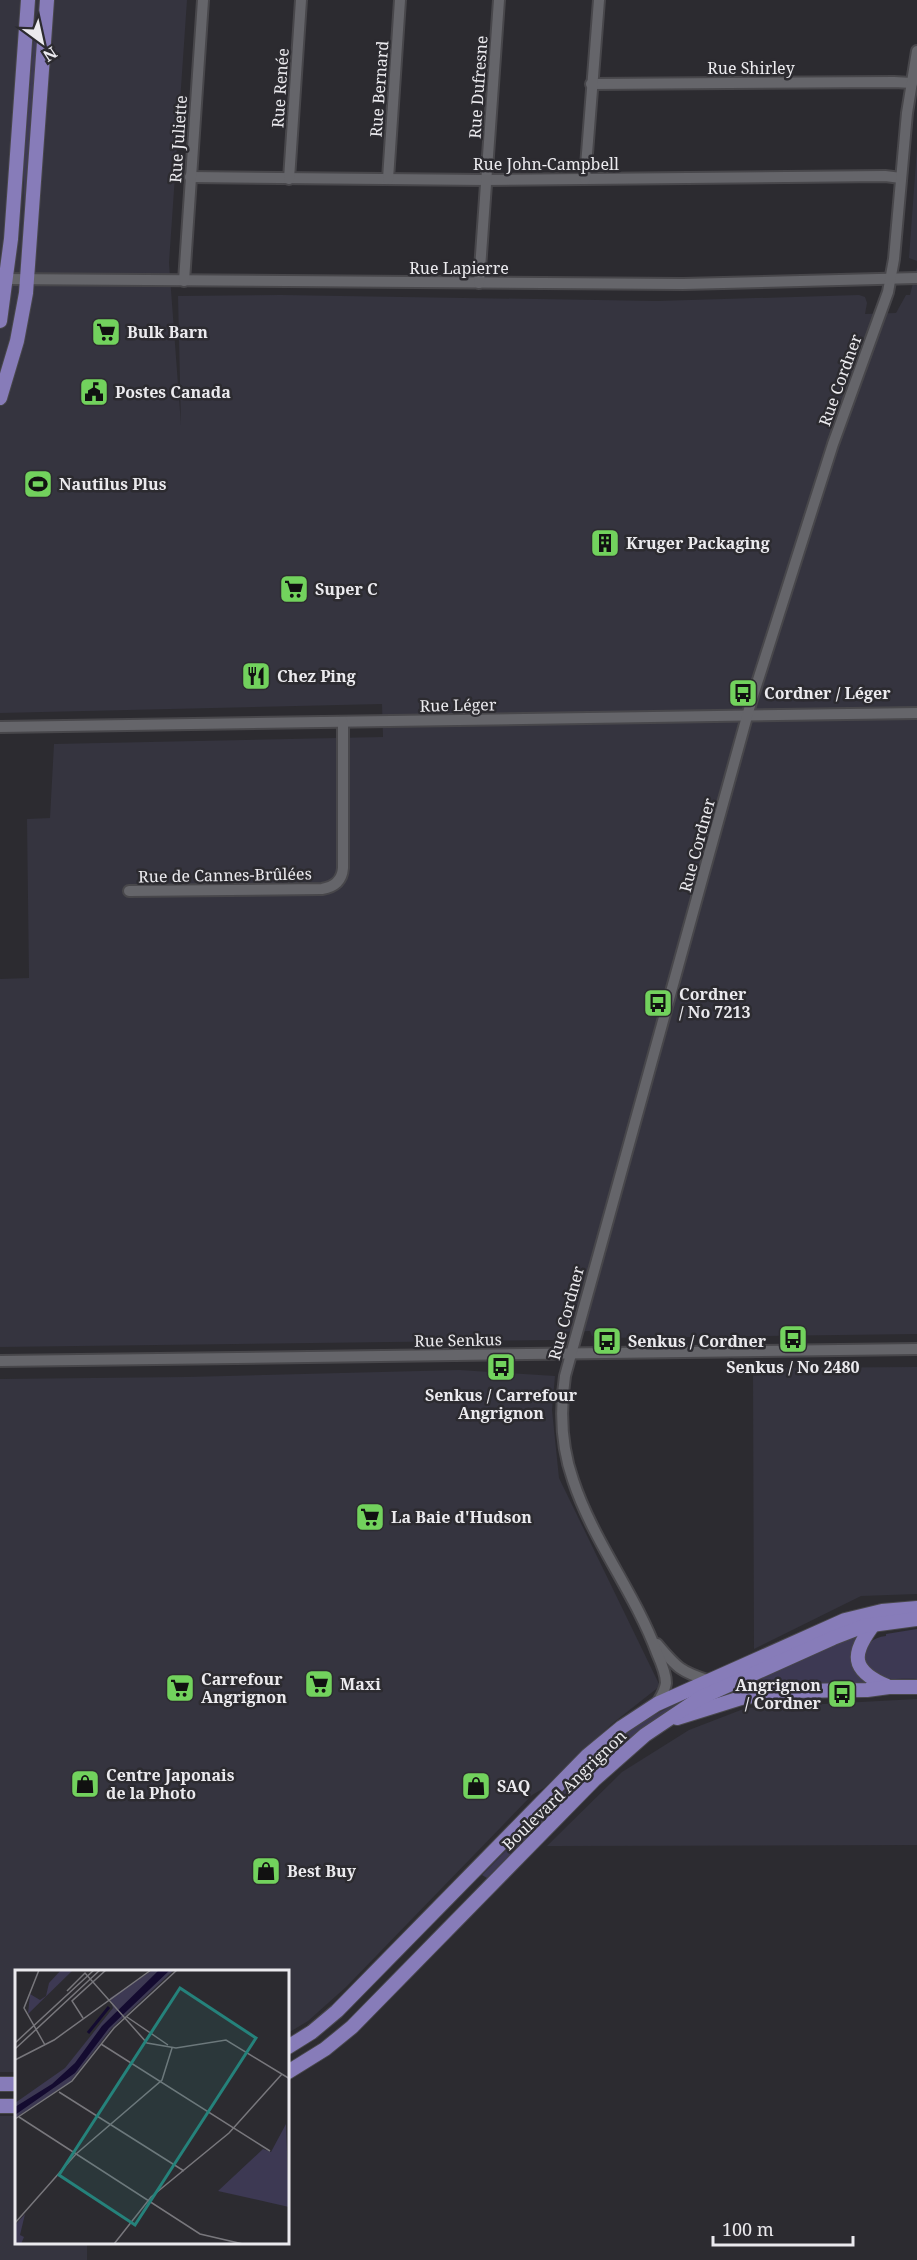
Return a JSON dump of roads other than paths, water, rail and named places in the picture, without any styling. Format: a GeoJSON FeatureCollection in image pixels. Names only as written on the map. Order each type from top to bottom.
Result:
{"type":"FeatureCollection","features":[{"type":"Feature","properties":{"kind":"main road"},"geometry":{"type":"LineString","coordinates":[[0,321],[28,0]]}},
{"type":"Feature","properties":{"kind":"main road"},"geometry":{"type":"LineString","coordinates":[[0,398],[17,341],[27,280],[47,0]]}},
{"type":"Feature","properties":{"kind":"main road","name":"Boulevard Angrignon"},"geometry":{"type":"LineString","coordinates":[[290,2046],[312,2032],[337,2011],[597,1747],[622,1727],[657,1704],[851,1618],[889,1610],[917,1608]]}},
{"type":"Feature","properties":{"kind":"main road","name":"Boulevard Angrignon"},"geometry":{"type":"LineString","coordinates":[[290,2071],[325,2049],[352,2027],[601,1773],[662,1723],[714,1691],[833,1638],[873,1624],[917,1619]]}},
{"type":"Feature","properties":{"kind":"main road"},"geometry":{"type":"LineString","coordinates":[[873,1624],[859,1648],[860,1665],[871,1679],[889,1687]]}},
{"type":"Feature","properties":{"kind":"main road"},"geometry":{"type":"LineString","coordinates":[[662,1723],[732,1701],[772,1692],[803,1689],[867,1690],[917,1687]]}},
{"type":"Feature","properties":{"kind":"street","name":"Rue Juliette"},"geometry":{"type":"LineString","coordinates":[[184,281],[203,0]]}},
{"type":"Feature","properties":{"kind":"street","name":"Rue Renée"},"geometry":{"type":"LineString","coordinates":[[289,179],[301,0]]}},
{"type":"Feature","properties":{"kind":"street","name":"Rue Bernard"},"geometry":{"type":"LineString","coordinates":[[388,179],[400,0]]}},
{"type":"Feature","properties":{"kind":"street","name":"Rue Dufresne"},"geometry":{"type":"LineString","coordinates":[[479,283],[499,0]]}},
{"type":"Feature","properties":{"kind":"street"},"geometry":{"type":"LineString","coordinates":[[585,179],[599,0]]}},
{"type":"Feature","properties":{"kind":"street","name":"Rue Cordner"},"geometry":{"type":"LineString","coordinates":[[651,1637],[589,1518],[570,1472],[563,1438],[562,1410],[565,1376],[748,715],[833,444],[887,295],[891,279],[917,51]]}},
{"type":"Feature","properties":{"kind":"street","name":"Rue Shirley"},"geometry":{"type":"LineString","coordinates":[[591,84],[912,83]]}},
{"type":"Feature","properties":{"kind":"street","name":"Rue John-Campbell"},"geometry":{"type":"LineString","coordinates":[[190,177],[486,180],[885,176],[901,178]]}},
{"type":"Feature","properties":{"kind":"street","name":"Rue Lapierre"},"geometry":{"type":"LineString","coordinates":[[4,279],[683,285],[917,278]]}},
{"type":"Feature","properties":{"kind":"street","name":"Rue Léger"},"geometry":{"type":"LineString","coordinates":[[0,727],[917,713]]}},
{"type":"Feature","properties":{"kind":"street","name":"Rue de Cannes-Brûlées"},"geometry":{"type":"LineString","coordinates":[[129,891],[322,889],[336,884],[343,868],[343,722]]}},
{"type":"Feature","properties":{"kind":"street","name":"Rue Senkus"},"geometry":{"type":"LineString","coordinates":[[0,1361],[917,1349]]}},
{"type":"Feature","properties":{"kind":"street"},"geometry":{"type":"LineString","coordinates":[[651,1637],[677,1667],[690,1675],[710,1681]]}},
{"type":"Feature","properties":{"kind":"street"},"geometry":{"type":"LineString","coordinates":[[651,1637],[666,1681],[657,1704]]}},
{"type":"Feature","properties":{"kind":"place","name":"Bulk Barn"},"geometry":{"type":"Point","coordinates":[106,332]}},
{"type":"Feature","properties":{"kind":"place","name":"Postes Canada"},"geometry":{"type":"Point","coordinates":[94,392]}},
{"type":"Feature","properties":{"kind":"place","name":"Nautilus Plus"},"geometry":{"type":"Point","coordinates":[38,484]}},
{"type":"Feature","properties":{"kind":"place","name":"Kruger Packaging"},"geometry":{"type":"Point","coordinates":[605,543]}},
{"type":"Feature","properties":{"kind":"place","name":"Super C"},"geometry":{"type":"Point","coordinates":[294,589]}},
{"type":"Feature","properties":{"kind":"place","name":"Chez Ping"},"geometry":{"type":"Point","coordinates":[256,676]}},
{"type":"Feature","properties":{"kind":"place","name":"Cordner / Léger"},"geometry":{"type":"Point","coordinates":[743,693]}},
{"type":"Feature","properties":{"kind":"place","name":"Cordner / No 7213"},"geometry":{"type":"Point","coordinates":[658,1003]}},
{"type":"Feature","properties":{"kind":"place","name":"Senkus / No 2480"},"geometry":{"type":"Point","coordinates":[793,1339]}},
{"type":"Feature","properties":{"kind":"place","name":"Senkus / Cordner"},"geometry":{"type":"Point","coordinates":[607,1341]}},
{"type":"Feature","properties":{"kind":"place","name":"Senkus / Carrefour Angrignon"},"geometry":{"type":"Point","coordinates":[501,1367]}},
{"type":"Feature","properties":{"kind":"place","name":"La Baie d'Hudson"},"geometry":{"type":"Point","coordinates":[370,1517]}},
{"type":"Feature","properties":{"kind":"place","name":"Maxi"},"geometry":{"type":"Point","coordinates":[319,1684]}},
{"type":"Feature","properties":{"kind":"place","name":"Carrefour Angrignon"},"geometry":{"type":"Point","coordinates":[180,1688]}},
{"type":"Feature","properties":{"kind":"place","name":"Angrignon / Cordner"},"geometry":{"type":"Point","coordinates":[842,1694]}},
{"type":"Feature","properties":{"kind":"place","name":"Centre Japonais de la Photo"},"geometry":{"type":"Point","coordinates":[85,1784]}},
{"type":"Feature","properties":{"kind":"place","name":"SAQ"},"geometry":{"type":"Point","coordinates":[476,1786]}},
{"type":"Feature","properties":{"kind":"place","name":"Best Buy"},"geometry":{"type":"Point","coordinates":[266,1871]}}]}
